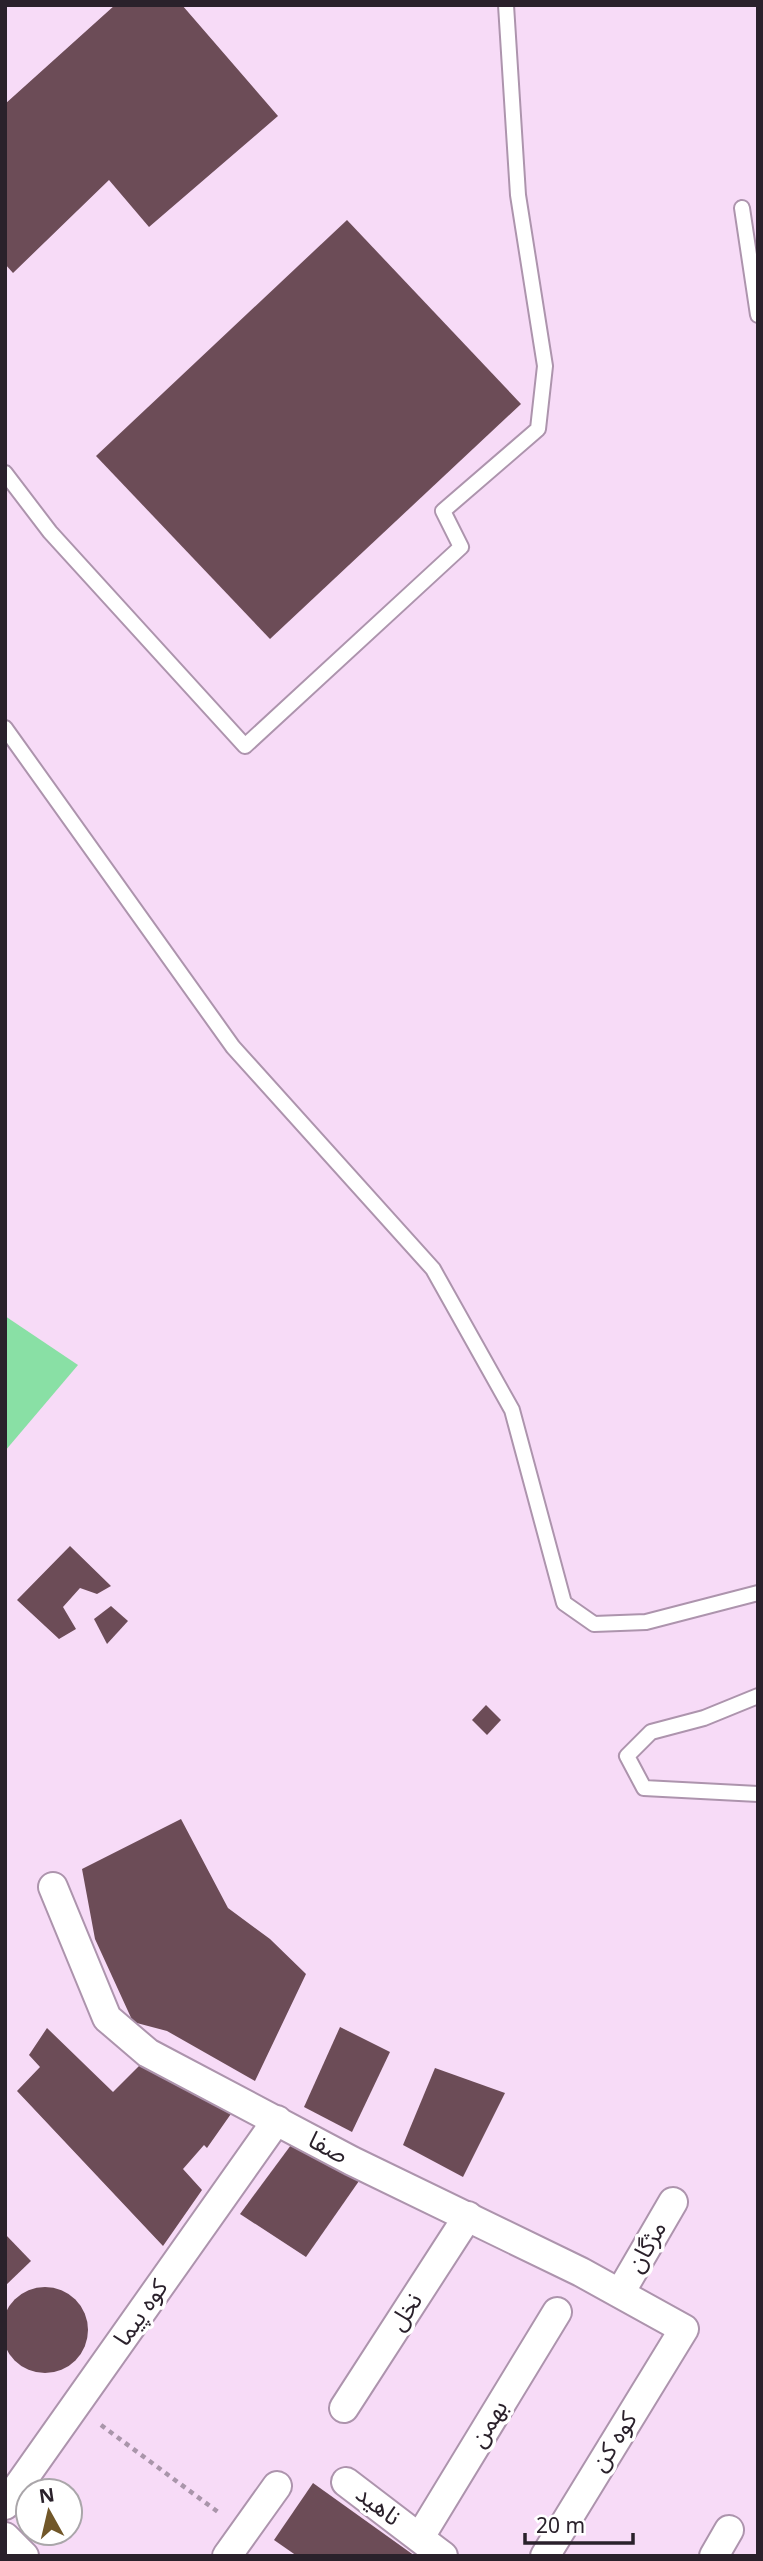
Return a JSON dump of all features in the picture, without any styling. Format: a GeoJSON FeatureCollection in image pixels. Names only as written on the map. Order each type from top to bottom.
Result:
{"type":"FeatureCollection","features":[{"type":"Feature","properties":{"kind":"street","name":"صفا"},"geometry":{"type":"LineString","coordinates":[[53,1887],[107,2018],[148,2053],[352,2161],[621,2293],[684,2329]]}},
{"type":"Feature","properties":{"kind":"street","name":"کوه پیما"},"geometry":{"type":"LineString","coordinates":[[5,2505],[277,2120]]}},
{"type":"Feature","properties":{"kind":"street","name":"مژگان"},"geometry":{"type":"LineString","coordinates":[[621,2293],[673,2202]]}},
{"type":"Feature","properties":{"kind":"street","name":"نخل"},"geometry":{"type":"LineString","coordinates":[[344,2408],[468,2216]]}},
{"type":"Feature","properties":{"kind":"street","name":"بهمن"},"geometry":{"type":"LineString","coordinates":[[420,2537],[557,2312]]}},
{"type":"Feature","properties":{"kind":"street","name":"کوه کن"},"geometry":{"type":"LineString","coordinates":[[545,2556],[684,2329]]}},
{"type":"Feature","properties":{"kind":"street","name":"ناهید"},"geometry":{"type":"LineString","coordinates":[[346,2482],[443,2556]]}},
{"type":"Feature","properties":{"kind":"street"},"geometry":{"type":"LineString","coordinates":[[227,2556],[277,2486]]}},
{"type":"Feature","properties":{"kind":"street"},"geometry":{"type":"LineString","coordinates":[[715,2556],[729,2530]]}},
{"type":"Feature","properties":{"kind":"street"},"geometry":{"type":"LineString","coordinates":[[5,2537],[24,2556]]}},
{"type":"Feature","properties":{"kind":"lane"},"geometry":{"type":"LineString","coordinates":[[5,473],[50,532],[245,746],[461,547],[443,511],[538,429],[545,366],[518,195],[506,5]]}},
{"type":"Feature","properties":{"kind":"lane"},"geometry":{"type":"LineString","coordinates":[[742,208],[758,315]]}},
{"type":"Feature","properties":{"kind":"lane"},"geometry":{"type":"LineString","coordinates":[[5,728],[233,1047],[433,1269],[512,1410],[564,1603],[594,1624],[646,1622],[758,1593]]}},
{"type":"Feature","properties":{"kind":"lane"},"geometry":{"type":"LineString","coordinates":[[758,1696],[704,1718],[651,1732],[627,1756],[643,1788],[758,1794]]}},
{"type":"Feature","properties":{"kind":"path"},"geometry":{"type":"LineString","coordinates":[[75,2406],[244,2532]]}},
{"type":"Feature","properties":{"kind":"green space"},"geometry":{"type":"Polygon","coordinates":[[[5,1316],[78,1365],[5,1451],[5,1316]]]}},
{"type":"Feature","properties":{"kind":"building"},"geometry":{"type":"Polygon","coordinates":[[[115,5],[182,5],[278,116],[149,227],[109,180],[13,273],[5,264],[5,104],[115,5]]]}},
{"type":"Feature","properties":{"kind":"building"},"geometry":{"type":"Polygon","coordinates":[[[347,220],[521,404],[270,639],[96,456],[347,220]]]}},
{"type":"Feature","properties":{"kind":"building"},"geometry":{"type":"Polygon","coordinates":[[[70,1546],[111,1586],[97,1594],[80,1588],[63,1607],[76,1629],[59,1639],[17,1600],[70,1546]]]}},
{"type":"Feature","properties":{"kind":"building"},"geometry":{"type":"Polygon","coordinates":[[[111,1606],[128,1621],[107,1644],[94,1619],[111,1606]]]}},
{"type":"Feature","properties":{"kind":"building"},"geometry":{"type":"Polygon","coordinates":[[[486,1705],[501,1720],[487,1735],[472,1720],[486,1705]]]}},
{"type":"Feature","properties":{"kind":"building"},"geometry":{"type":"Polygon","coordinates":[[[181,1819],[228,1908],[270,1939],[306,1974],[255,2081],[167,2031],[133,2022],[95,1939],[82,1869],[181,1819]]]}},
{"type":"Feature","properties":{"kind":"building"},"geometry":{"type":"Polygon","coordinates":[[[340,2027],[390,2052],[352,2132],[304,2107],[340,2027]]]}},
{"type":"Feature","properties":{"kind":"building"},"geometry":{"type":"Polygon","coordinates":[[[47,2028],[113,2092],[141,2064],[233,2111],[207,2148],[204,2145],[183,2169],[202,2190],[163,2246],[17,2091],[40,2067],[29,2055],[47,2028]]]}},
{"type":"Feature","properties":{"kind":"building"},"geometry":{"type":"Polygon","coordinates":[[[435,2068],[505,2093],[463,2177],[403,2145],[435,2068]]]}},
{"type":"Feature","properties":{"kind":"building"},"geometry":{"type":"Polygon","coordinates":[[[291,2145],[359,2181],[306,2257],[240,2214],[291,2145]]]}},
{"type":"Feature","properties":{"kind":"building"},"geometry":{"type":"Polygon","coordinates":[[[5,2234],[31,2261],[5,2286],[5,2234]]]}},
{"type":"Feature","properties":{"kind":"building"},"geometry":{"type":"Polygon","coordinates":[[[45,2287],[61,2291],[75,2300],[84,2314],[88,2330],[84,2346],[75,2360],[61,2369],[45,2373],[29,2369],[15,2360],[6,2346],[2,2330],[6,2314],[15,2300],[29,2291],[45,2287]]]}},
{"type":"Feature","properties":{"kind":"building"},"geometry":{"type":"Polygon","coordinates":[[[313,2483],[415,2556],[297,2556],[274,2540],[313,2483]]]}}]}
